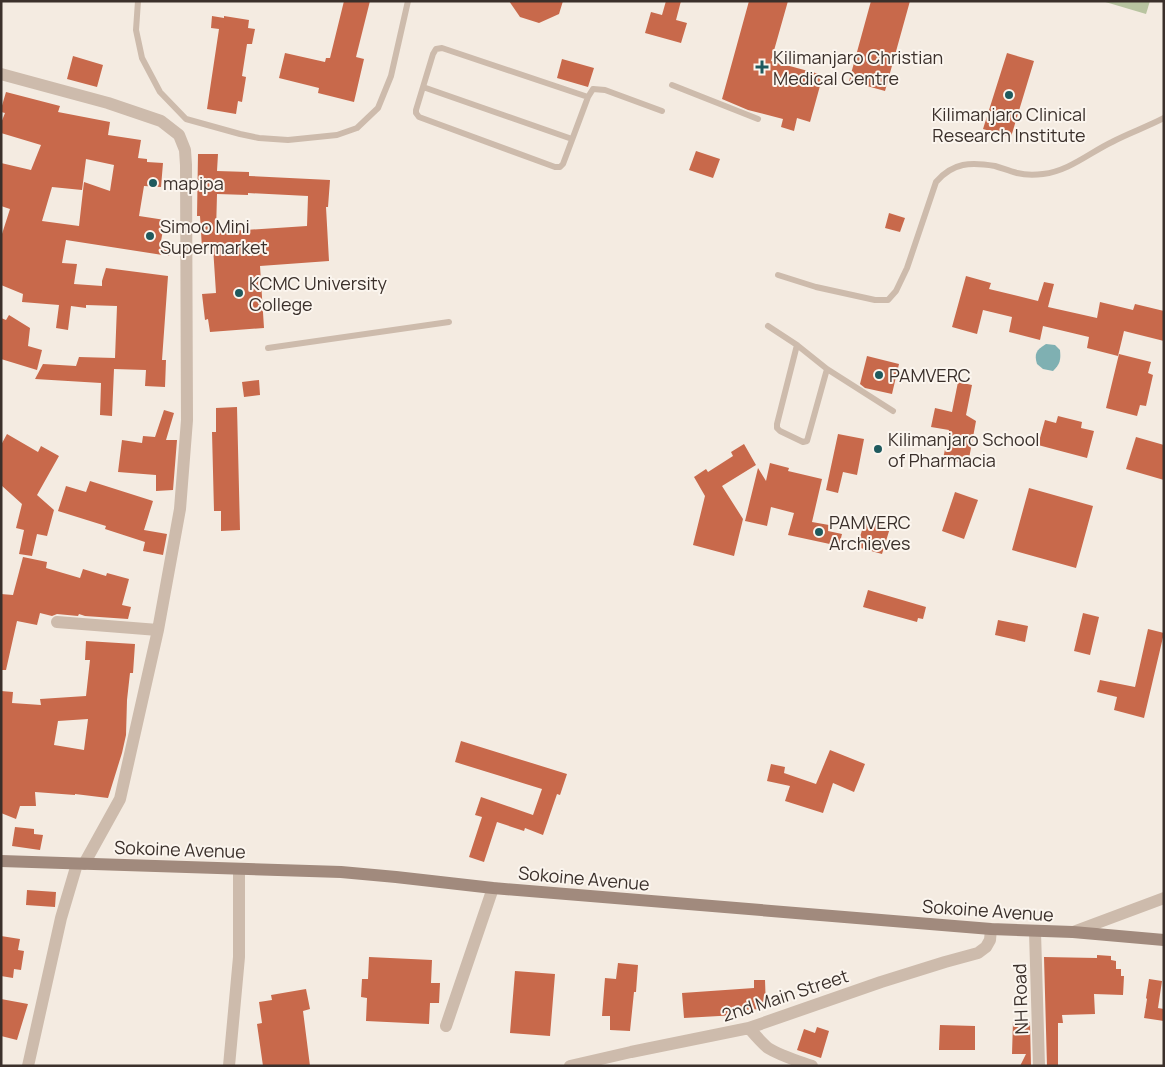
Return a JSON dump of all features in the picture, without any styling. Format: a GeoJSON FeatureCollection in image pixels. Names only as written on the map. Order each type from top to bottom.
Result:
{"type":"FeatureCollection","features":[{"type":"Feature","properties":{"kind":"street"},"geometry":{"type":"LineString","coordinates":[[2,77],[108,104],[161,121],[179,136],[185,150],[186,165],[187,420],[180,510],[158,630],[120,799],[80,864],[61,918],[28,1066]]}},
{"type":"Feature","properties":{"kind":"street"},"geometry":{"type":"LineString","coordinates":[[57,622],[158,630]]}},
{"type":"Feature","properties":{"kind":"street","name":"Sokoine Avenue"},"geometry":{"type":"LineString","coordinates":[[1,861],[341,872],[396,876],[493,888],[991,929],[1073,932],[1164,940]]}},
{"type":"Feature","properties":{"kind":"street"},"geometry":{"type":"LineString","coordinates":[[229,1066],[239,957],[239,868]]}},
{"type":"Feature","properties":{"kind":"street"},"geometry":{"type":"LineString","coordinates":[[446,1026],[493,888]]}},
{"type":"Feature","properties":{"kind":"street"},"geometry":{"type":"LineString","coordinates":[[1073,932],[1164,898]]}},
{"type":"Feature","properties":{"kind":"street","name":"2nd Main Street"},"geometry":{"type":"LineString","coordinates":[[570,1066],[749,1028],[881,982],[978,953],[986,947],[990,940],[991,929]]}},
{"type":"Feature","properties":{"kind":"street","name":"NH Road"},"geometry":{"type":"LineString","coordinates":[[1035,932],[1039,1066]]}},
{"type":"Feature","properties":{"kind":"street"},"geometry":{"type":"LineString","coordinates":[[749,1028],[769,1048],[812,1066]]}},
{"type":"Feature","properties":{"kind":"lane"},"geometry":{"type":"LineString","coordinates":[[138,1],[136,30],[142,58],[160,92],[186,120],[259,138],[288,140],[337,136],[356,128],[378,108],[391,76],[408,1]]}},
{"type":"Feature","properties":{"kind":"lane"},"geometry":{"type":"LineString","coordinates":[[588,97],[442,48],[436,49],[433,54],[416,113],[560,167],[563,164],[588,97],[593,89],[606,90],[662,111]]}},
{"type":"Feature","properties":{"kind":"lane"},"geometry":{"type":"LineString","coordinates":[[672,85],[758,119]]}},
{"type":"Feature","properties":{"kind":"lane"},"geometry":{"type":"LineString","coordinates":[[423,87],[572,139]]}},
{"type":"Feature","properties":{"kind":"lane"},"geometry":{"type":"LineString","coordinates":[[778,276],[816,287],[875,300],[888,300],[896,291],[908,268],[936,182],[942,174],[962,165],[972,163],[996,166],[1029,175],[1045,174],[1066,168],[1111,142],[1164,118]]}},
{"type":"Feature","properties":{"kind":"lane"},"geometry":{"type":"LineString","coordinates":[[268,348],[449,322]]}},
{"type":"Feature","properties":{"kind":"lane"},"geometry":{"type":"LineString","coordinates":[[768,326],[797,345],[827,369],[893,411]]}},
{"type":"Feature","properties":{"kind":"lane"},"geometry":{"type":"LineString","coordinates":[[797,345],[777,424],[780,432],[803,442],[807,441],[827,369]]}},
{"type":"Feature","properties":{"kind":"green space"},"geometry":{"type":"Polygon","coordinates":[[[1102,1],[1150,1],[1146,14],[1102,1]]]}},
{"type":"Feature","properties":{"kind":"water"},"geometry":{"type":"Polygon","coordinates":[[[1046,344],[1055,345],[1060,350],[1060,362],[1053,371],[1043,369],[1037,364],[1037,352],[1046,344]]]}},
{"type":"Feature","properties":{"kind":"building"},"geometry":{"type":"Polygon","coordinates":[[[344,1],[370,1],[356,57],[364,59],[354,102],[318,93],[319,88],[279,78],[285,53],[325,62],[326,58],[330,58],[344,1]]]}},
{"type":"Feature","properties":{"kind":"building"},"geometry":{"type":"Polygon","coordinates":[[[509,1],[563,1],[559,14],[539,23],[520,17],[509,1]]]}},
{"type":"Feature","properties":{"kind":"building"},"geometry":{"type":"Polygon","coordinates":[[[666,1],[681,1],[676,20],[687,23],[681,43],[645,33],[651,12],[662,15],[666,1]]]}},
{"type":"Feature","properties":{"kind":"building","name":"Kilimanjaro Christian Medical Centre"},"geometry":{"type":"Polygon","coordinates":[[[749,1],[788,1],[771,61],[823,75],[810,122],[797,118],[794,131],[781,127],[783,119],[748,110],[722,99],[749,1]]]}},
{"type":"Feature","properties":{"kind":"building","name":"Kilimanjaro Christian Medical Centre"},"geometry":{"type":"Polygon","coordinates":[[[871,1],[910,1],[885,91],[849,81],[871,1]]]}},
{"type":"Feature","properties":{"kind":"building"},"geometry":{"type":"Polygon","coordinates":[[[212,16],[249,20],[248,28],[255,29],[252,44],[247,44],[242,76],[246,77],[242,102],[238,101],[236,114],[207,109],[219,29],[211,28],[212,16]]]}},
{"type":"Feature","properties":{"kind":"building","name":"Kilimanjaro Clinical Research Institute"},"geometry":{"type":"Polygon","coordinates":[[[1007,53],[1034,61],[1011,137],[983,129],[1007,53]]]}},
{"type":"Feature","properties":{"kind":"building"},"geometry":{"type":"Polygon","coordinates":[[[73,56],[103,65],[97,87],[67,79],[73,56]]]}},
{"type":"Feature","properties":{"kind":"building"},"geometry":{"type":"Polygon","coordinates":[[[562,59],[594,68],[588,87],[557,78],[562,59]]]}},
{"type":"Feature","properties":{"kind":"building"},"geometry":{"type":"Polygon","coordinates":[[[6,92],[60,106],[58,112],[110,122],[108,135],[141,140],[138,158],[147,159],[147,162],[163,163],[161,187],[144,186],[139,216],[165,220],[161,241],[171,242],[169,256],[66,240],[62,263],[77,264],[74,284],[102,286],[106,268],[168,276],[162,360],[166,360],[165,387],[145,386],[146,370],[114,369],[112,416],[100,415],[101,383],[35,379],[43,364],[76,366],[79,357],[115,358],[117,306],[86,305],[86,308],[71,306],[68,330],[56,328],[59,305],[22,302],[23,294],[1,285],[1,237],[10,209],[1,206],[1,163],[31,170],[41,145],[1,133],[1,123],[5,113],[1,112],[6,92]],[[86,159],[82,190],[52,187],[42,221],[79,226],[84,182],[110,191],[114,165],[86,159]]]}},
{"type":"Feature","properties":{"kind":"building"},"geometry":{"type":"Polygon","coordinates":[[[696,151],[720,159],[713,178],[689,170],[696,151]]]}},
{"type":"Feature","properties":{"kind":"building"},"geometry":{"type":"Polygon","coordinates":[[[198,154],[218,154],[217,171],[249,172],[249,176],[330,180],[328,207],[326,207],[329,261],[260,266],[264,328],[210,332],[208,319],[205,320],[202,294],[216,293],[213,247],[202,248],[200,216],[197,216],[198,154]],[[248,193],[248,195],[217,194],[216,232],[307,226],[308,196],[248,193]]]}},
{"type":"Feature","properties":{"kind":"building"},"geometry":{"type":"Polygon","coordinates":[[[889,213],[905,218],[900,232],[885,228],[889,213]]]}},
{"type":"Feature","properties":{"kind":"building"},"geometry":{"type":"Polygon","coordinates":[[[966,276],[991,283],[989,289],[1038,301],[1044,282],[1054,284],[1048,307],[1097,318],[1100,302],[1133,310],[1135,304],[1164,311],[1164,341],[1124,331],[1118,356],[1087,348],[1089,337],[1043,326],[1040,340],[1009,332],[1012,317],[983,310],[977,334],[952,327],[966,276]]]}},
{"type":"Feature","properties":{"kind":"building"},"geometry":{"type":"Polygon","coordinates":[[[9,315],[30,328],[28,346],[42,350],[37,370],[1,359],[1,318],[6,320],[9,315]]]}},
{"type":"Feature","properties":{"kind":"building"},"geometry":{"type":"Polygon","coordinates":[[[1119,354],[1151,362],[1148,373],[1153,375],[1146,406],[1140,405],[1137,416],[1106,408],[1119,354]]]}},
{"type":"Feature","properties":{"kind":"building","name":"PAMVERC"},"geometry":{"type":"Polygon","coordinates":[[[867,356],[899,364],[892,394],[865,388],[860,384],[867,356]]]}},
{"type":"Feature","properties":{"kind":"building"},"geometry":{"type":"Polygon","coordinates":[[[259,380],[260,395],[244,397],[242,382],[259,380]]]}},
{"type":"Feature","properties":{"kind":"building"},"geometry":{"type":"Polygon","coordinates":[[[958,382],[972,385],[966,415],[976,421],[968,464],[943,459],[949,430],[931,427],[935,408],[952,412],[958,382]]]}},
{"type":"Feature","properties":{"kind":"building"},"geometry":{"type":"Polygon","coordinates":[[[237,407],[240,530],[221,531],[221,511],[214,511],[212,432],[216,432],[216,408],[237,407]]]}},
{"type":"Feature","properties":{"kind":"building"},"geometry":{"type":"Polygon","coordinates":[[[164,410],[174,413],[166,440],[177,440],[173,490],[156,491],[156,475],[118,472],[122,440],[142,443],[143,436],[155,437],[164,410]]]}},
{"type":"Feature","properties":{"kind":"building"},"geometry":{"type":"Polygon","coordinates":[[[1058,416],[1082,422],[1081,428],[1094,431],[1087,458],[1038,445],[1045,420],[1056,423],[1058,416]]]}},
{"type":"Feature","properties":{"kind":"building"},"geometry":{"type":"Polygon","coordinates":[[[7,434],[38,452],[41,446],[59,456],[37,495],[54,510],[47,536],[37,534],[32,556],[19,554],[24,530],[16,528],[22,504],[1,485],[1,445],[7,434]]]}},
{"type":"Feature","properties":{"kind":"building"},"geometry":{"type":"Polygon","coordinates":[[[838,434],[864,439],[857,475],[843,472],[838,493],[826,490],[838,434]]]}},
{"type":"Feature","properties":{"kind":"building"},"geometry":{"type":"Polygon","coordinates":[[[1136,437],[1164,445],[1164,480],[1126,469],[1136,437]]]}},
{"type":"Feature","properties":{"kind":"building"},"geometry":{"type":"Polygon","coordinates":[[[744,444],[756,465],[722,486],[743,519],[734,556],[693,545],[705,496],[694,477],[706,469],[708,472],[733,456],[731,452],[744,444]]]}},
{"type":"Feature","properties":{"kind":"building"},"geometry":{"type":"Polygon","coordinates":[[[770,463],[789,468],[788,471],[822,479],[812,522],[829,525],[828,531],[842,534],[839,546],[788,535],[794,513],[771,507],[767,526],[745,521],[758,468],[766,481],[770,463]]]}},
{"type":"Feature","properties":{"kind":"building"},"geometry":{"type":"Polygon","coordinates":[[[90,481],[153,501],[144,530],[167,534],[163,555],[143,551],[145,542],[105,529],[106,526],[58,511],[66,486],[86,492],[90,481]]]}},
{"type":"Feature","properties":{"kind":"building"},"geometry":{"type":"Polygon","coordinates":[[[1029,488],[1093,506],[1076,568],[1012,550],[1029,488]]]}},
{"type":"Feature","properties":{"kind":"building"},"geometry":{"type":"Polygon","coordinates":[[[955,492],[978,500],[964,539],[942,531],[955,492]]]}},
{"type":"Feature","properties":{"kind":"building"},"geometry":{"type":"Polygon","coordinates":[[[865,520],[890,528],[882,554],[857,547],[865,520]]]}},
{"type":"Feature","properties":{"kind":"building"},"geometry":{"type":"Polygon","coordinates":[[[23,557],[47,562],[46,568],[80,578],[83,569],[106,576],[107,573],[129,579],[122,605],[131,607],[128,619],[79,614],[78,616],[57,614],[52,616],[40,613],[37,625],[17,621],[6,670],[1,670],[1,594],[13,595],[23,557]]]}},
{"type":"Feature","properties":{"kind":"building"},"geometry":{"type":"Polygon","coordinates":[[[868,590],[926,607],[923,619],[918,618],[917,622],[863,607],[868,590]]]}},
{"type":"Feature","properties":{"kind":"building"},"geometry":{"type":"Polygon","coordinates":[[[1083,613],[1099,617],[1090,655],[1074,651],[1083,613]]]}},
{"type":"Feature","properties":{"kind":"building"},"geometry":{"type":"Polygon","coordinates":[[[998,620],[1028,626],[1025,642],[995,635],[998,620]]]}},
{"type":"Feature","properties":{"kind":"building"},"geometry":{"type":"Polygon","coordinates":[[[1148,629],[1164,633],[1144,718],[1114,710],[1117,697],[1097,692],[1100,680],[1135,687],[1148,629]]]}},
{"type":"Feature","properties":{"kind":"building"},"geometry":{"type":"Polygon","coordinates":[[[86,641],[135,644],[133,673],[130,673],[127,700],[126,735],[108,798],[35,792],[36,806],[20,806],[16,819],[1,813],[1,691],[13,692],[12,703],[41,705],[40,699],[86,696],[90,660],[85,660],[86,641]],[[88,719],[58,721],[54,745],[84,750],[88,719]]]}},
{"type":"Feature","properties":{"kind":"building"},"geometry":{"type":"Polygon","coordinates":[[[461,741],[567,774],[560,795],[557,794],[543,835],[525,828],[524,831],[497,822],[484,862],[469,857],[482,817],[475,815],[481,797],[533,815],[542,789],[455,762],[461,741]]]}},
{"type":"Feature","properties":{"kind":"building"},"geometry":{"type":"Polygon","coordinates":[[[830,750],[865,764],[854,792],[833,783],[823,813],[785,801],[790,786],[767,781],[771,764],[785,767],[784,773],[816,784],[830,750]]]}},
{"type":"Feature","properties":{"kind":"building"},"geometry":{"type":"Polygon","coordinates":[[[15,827],[34,829],[34,834],[43,835],[40,850],[12,846],[15,827]]]}},
{"type":"Feature","properties":{"kind":"building"},"geometry":{"type":"Polygon","coordinates":[[[27,890],[56,892],[55,907],[26,905],[27,890]]]}},
{"type":"Feature","properties":{"kind":"building"},"geometry":{"type":"Polygon","coordinates":[[[1,936],[20,939],[18,950],[24,951],[21,970],[14,969],[13,978],[1,976],[1,936]]]}},
{"type":"Feature","properties":{"kind":"building"},"geometry":{"type":"Polygon","coordinates":[[[1097,955],[1111,956],[1111,960],[1116,961],[1116,969],[1121,969],[1121,976],[1124,976],[1123,995],[1094,994],[1095,1014],[1062,1015],[1063,1023],[1058,1023],[1058,1066],[1047,1066],[1044,957],[1097,958],[1097,955]]]}},
{"type":"Feature","properties":{"kind":"building"},"geometry":{"type":"Polygon","coordinates":[[[369,957],[432,960],[431,983],[440,983],[439,1003],[430,1003],[429,1024],[366,1021],[367,998],[361,997],[362,979],[368,979],[369,957]]]}},
{"type":"Feature","properties":{"kind":"building"},"geometry":{"type":"Polygon","coordinates":[[[618,963],[638,965],[630,1031],[610,1030],[610,1016],[602,1016],[605,978],[616,979],[618,963]]]}},
{"type":"Feature","properties":{"kind":"building"},"geometry":{"type":"Polygon","coordinates":[[[515,971],[555,974],[550,1036],[510,1033],[515,971]]]}},
{"type":"Feature","properties":{"kind":"building"},"geometry":{"type":"Polygon","coordinates":[[[1149,979],[1162,981],[1158,1008],[1164,1009],[1164,1021],[1144,1018],[1149,979]]]}},
{"type":"Feature","properties":{"kind":"building"},"geometry":{"type":"Polygon","coordinates":[[[754,980],[765,980],[766,1009],[736,1010],[737,1015],[684,1018],[682,993],[754,988],[754,980]]]}},
{"type":"Feature","properties":{"kind":"building"},"geometry":{"type":"Polygon","coordinates":[[[306,989],[310,1009],[303,1011],[310,1066],[263,1066],[257,1024],[262,1023],[259,1002],[272,1000],[271,995],[306,989]]]}},
{"type":"Feature","properties":{"kind":"building"},"geometry":{"type":"Polygon","coordinates":[[[1,999],[28,1004],[17,1040],[1,1036],[1,999]]]}},
{"type":"Feature","properties":{"kind":"building"},"geometry":{"type":"Polygon","coordinates":[[[1013,1021],[1030,1022],[1031,1066],[1020,1066],[1026,1054],[1012,1054],[1013,1021]]]}},
{"type":"Feature","properties":{"kind":"building"},"geometry":{"type":"Polygon","coordinates":[[[940,1025],[975,1026],[975,1050],[939,1050],[940,1025]]]}},
{"type":"Feature","properties":{"kind":"building"},"geometry":{"type":"Polygon","coordinates":[[[817,1027],[829,1031],[821,1058],[797,1050],[804,1029],[815,1033],[817,1027]]]}},
{"type":"Feature","properties":{"kind":"place","name":"Kilimanjaro Christian Medical Centre"},"geometry":{"type":"Point","coordinates":[762,67]}},
{"type":"Feature","properties":{"kind":"place","name":"Kilimanjaro Clinical Research Institute"},"geometry":{"type":"Point","coordinates":[1009,95]}},
{"type":"Feature","properties":{"kind":"place","name":"mapipa"},"geometry":{"type":"Point","coordinates":[153,183]}},
{"type":"Feature","properties":{"kind":"place","name":"Simoo Mini Supermarket"},"geometry":{"type":"Point","coordinates":[150,236]}},
{"type":"Feature","properties":{"kind":"place","name":"KCMC University College"},"geometry":{"type":"Point","coordinates":[239,293]}},
{"type":"Feature","properties":{"kind":"place","name":"PAMVERC"},"geometry":{"type":"Point","coordinates":[879,375]}},
{"type":"Feature","properties":{"kind":"place","name":"Kilimanjaro School of Pharmacia"},"geometry":{"type":"Point","coordinates":[878,449]}},
{"type":"Feature","properties":{"kind":"place","name":"PAMVERC Archieves"},"geometry":{"type":"Point","coordinates":[819,532]}}]}
